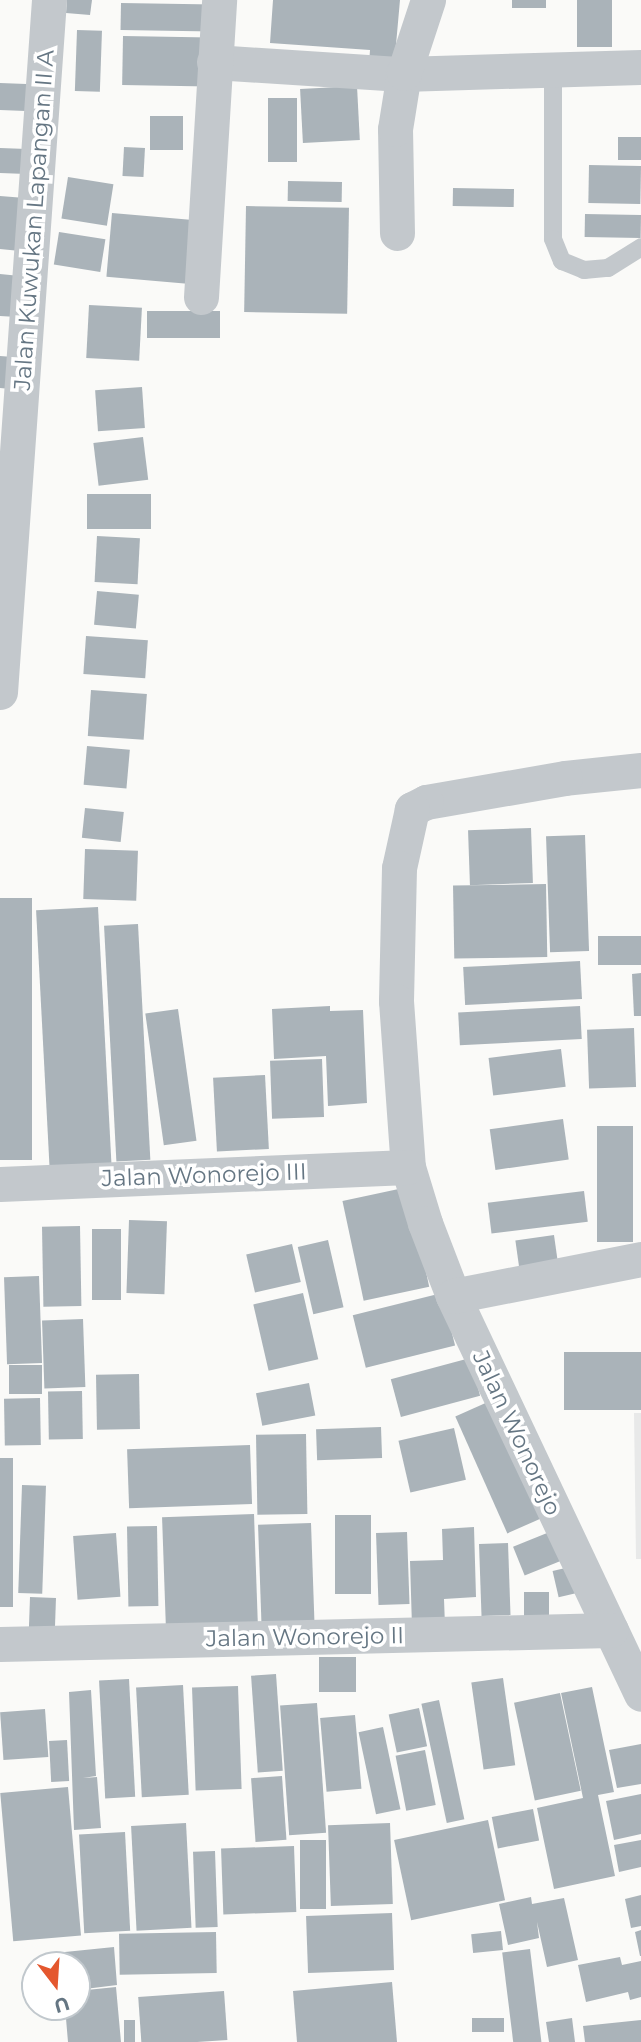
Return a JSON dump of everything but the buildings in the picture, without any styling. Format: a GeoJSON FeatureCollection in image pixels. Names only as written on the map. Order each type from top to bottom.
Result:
{"type":"FeatureCollection","features":[{"type":"Feature","properties":{"kind":"street","name":"Jalan Kuwukan Lapangan II A"},"geometry":{"type":"LineString","coordinates":[[0,692],[49,0]]}},
{"type":"Feature","properties":{"kind":"street"},"geometry":{"type":"LineString","coordinates":[[201,298],[219,0]]}},
{"type":"Feature","properties":{"kind":"street"},"geometry":{"type":"LineString","coordinates":[[397,233],[395,129],[404,73],[428,0]]}},
{"type":"Feature","properties":{"kind":"street"},"geometry":{"type":"LineString","coordinates":[[214,62],[404,73],[553,72],[641,67]]}},
{"type":"Feature","properties":{"kind":"street","name":"Jalan Wonorejo"},"geometry":{"type":"LineString","coordinates":[[641,770],[565,778],[426,802],[412,809],[399,868],[396,1001],[408,1167],[453,1296],[641,1694]]}},
{"type":"Feature","properties":{"kind":"street","name":"Jalan Wonorejo III"},"geometry":{"type":"LineString","coordinates":[[0,1184],[408,1167]]}},
{"type":"Feature","properties":{"kind":"street"},"geometry":{"type":"LineString","coordinates":[[453,1296],[641,1259]]}},
{"type":"Feature","properties":{"kind":"street","name":"Jalan Wonorejo II"},"geometry":{"type":"LineString","coordinates":[[0,1644],[611,1630]]}},
{"type":"Feature","properties":{"kind":"lane"},"geometry":{"type":"LineString","coordinates":[[553,72],[553,239],[562,261],[584,270],[608,268],[641,247]]}},
{"type":"Feature","properties":{"kind":"shaded area"},"geometry":{"type":"Polygon","coordinates":[[[634,1413],[641,1413],[641,1559],[636,1559],[634,1413]]]}}]}
